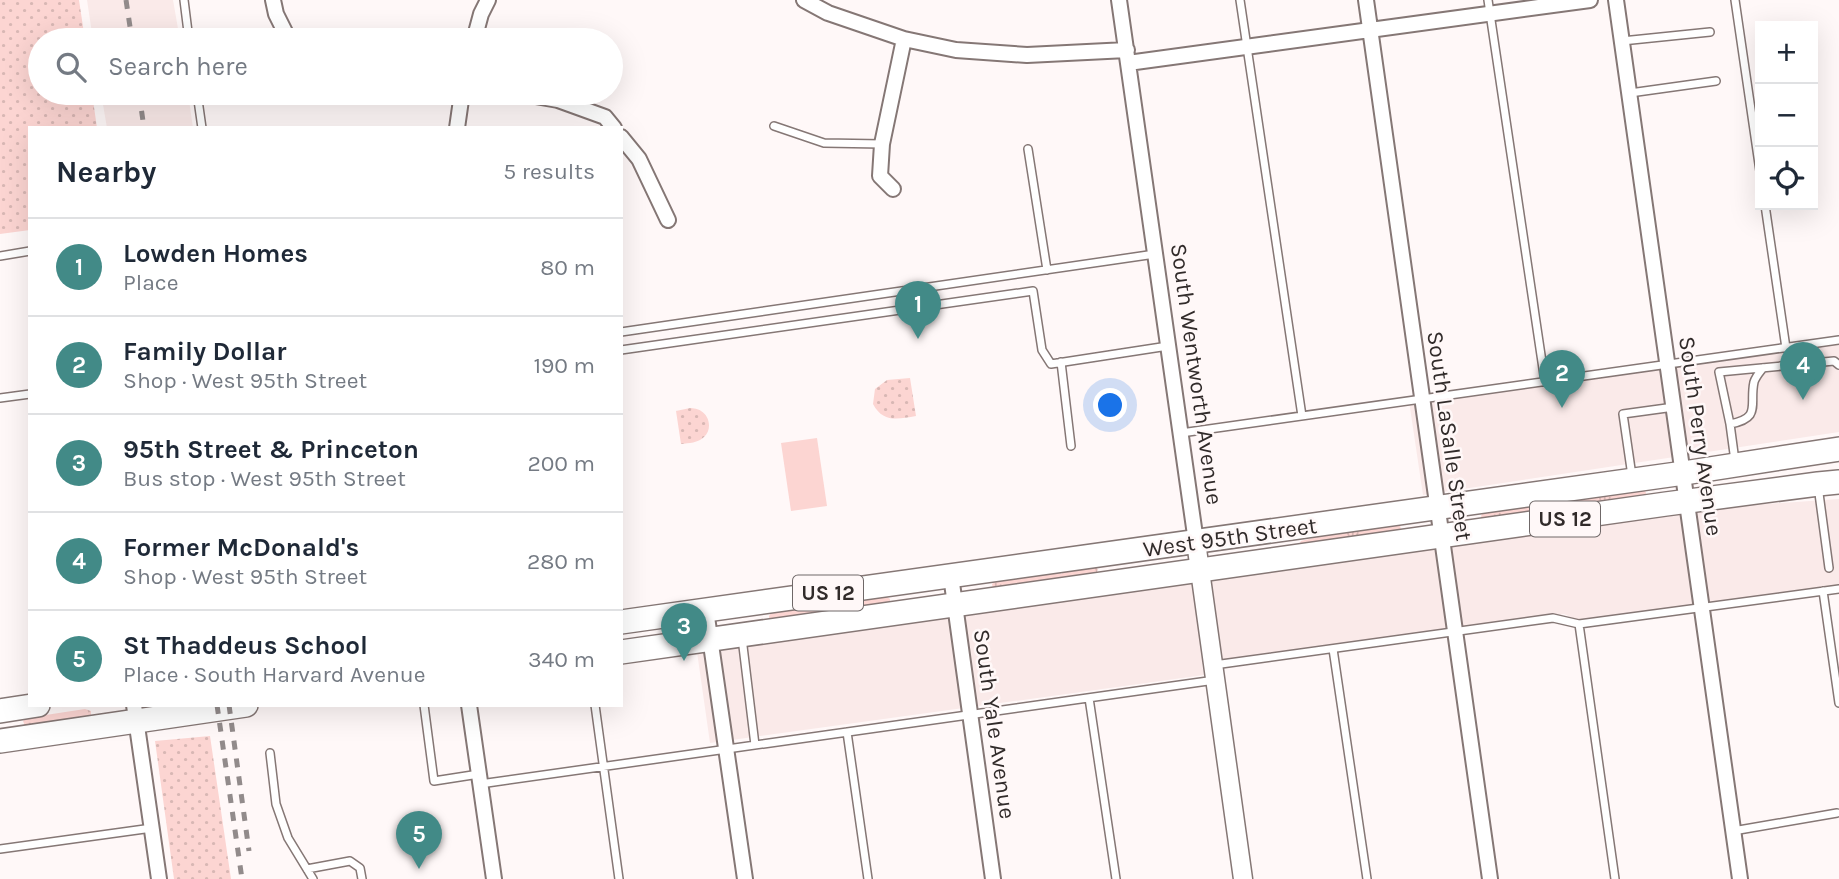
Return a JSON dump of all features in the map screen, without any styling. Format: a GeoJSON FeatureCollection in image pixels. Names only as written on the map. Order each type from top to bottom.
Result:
{"type":"FeatureCollection","features":[{"type":"Feature","properties":{"kind":"main road","name":"West 95th Street"},"geometry":{"type":"LineString","coordinates":[[623,622],[1839,449]]}},
{"type":"Feature","properties":{"kind":"main road","name":"West 95th Street"},"geometry":{"type":"LineString","coordinates":[[623,652],[1828,483]]}},
{"type":"Feature","properties":{"kind":"main road"},"geometry":{"type":"LineString","coordinates":[[0,710],[28,706]]}},
{"type":"Feature","properties":{"kind":"main road"},"geometry":{"type":"LineString","coordinates":[[0,741],[135,713],[218,707]]}},
{"type":"Feature","properties":{"kind":"street"},"geometry":{"type":"LineString","coordinates":[[273,0],[276,15],[283,28]]}},
{"type":"Feature","properties":{"kind":"street"},"geometry":{"type":"LineString","coordinates":[[477,28],[488,0]]}},
{"type":"Feature","properties":{"kind":"street"},"geometry":{"type":"LineString","coordinates":[[804,0],[828,13],[904,39],[956,50],[1127,57],[1246,47],[1370,30],[1489,7],[1590,0]]}},
{"type":"Feature","properties":{"kind":"street","name":"South Wentworth Avenue"},"geometry":{"type":"LineString","coordinates":[[1119,0],[1243,879]]}},
{"type":"Feature","properties":{"kind":"street","name":"South LaSalle Street"},"geometry":{"type":"LineString","coordinates":[[1366,0],[1490,879]]}},
{"type":"Feature","properties":{"kind":"street","name":"South Perry Avenue"},"geometry":{"type":"LineString","coordinates":[[1616,0],[1740,879]]}},
{"type":"Feature","properties":{"kind":"street"},"geometry":{"type":"LineString","coordinates":[[893,189],[880,176],[882,144],[904,39]]}},
{"type":"Feature","properties":{"kind":"street"},"geometry":{"type":"LineString","coordinates":[[457,126],[460,105]]}},
{"type":"Feature","properties":{"kind":"street"},"geometry":{"type":"LineString","coordinates":[[572,105],[605,117],[612,126]]}},
{"type":"Feature","properties":{"kind":"street"},"geometry":{"type":"LineString","coordinates":[[623,139],[639,159],[668,220]]}},
{"type":"Feature","properties":{"kind":"street","name":"South Yale Avenue"},"geometry":{"type":"LineString","coordinates":[[951,576],[993,879]]}},
{"type":"Feature","properties":{"kind":"street"},"geometry":{"type":"LineString","coordinates":[[706,610],[744,879]]}},
{"type":"Feature","properties":{"kind":"street"},"geometry":{"type":"LineString","coordinates":[[469,707],[494,879]]}},
{"type":"Feature","properties":{"kind":"street"},"geometry":{"type":"LineString","coordinates":[[135,713],[159,879]]}},
{"type":"Feature","properties":{"kind":"lane"},"geometry":{"type":"LineString","coordinates":[[184,0],[188,28]]}},
{"type":"Feature","properties":{"kind":"lane"},"geometry":{"type":"LineString","coordinates":[[1240,0],[1303,416]]}},
{"type":"Feature","properties":{"kind":"lane"},"geometry":{"type":"LineString","coordinates":[[1735,0],[1756,147]]}},
{"type":"Feature","properties":{"kind":"lane"},"geometry":{"type":"LineString","coordinates":[[1489,7],[1545,382]]}},
{"type":"Feature","properties":{"kind":"lane"},"geometry":{"type":"LineString","coordinates":[[1622,41],[1710,32]]}},
{"type":"Feature","properties":{"kind":"lane"},"geometry":{"type":"LineString","coordinates":[[1629,93],[1716,81]]}},
{"type":"Feature","properties":{"kind":"lane"},"geometry":{"type":"LineString","coordinates":[[199,105],[202,126]]}},
{"type":"Feature","properties":{"kind":"lane"},"geometry":{"type":"LineString","coordinates":[[775,126],[824,143],[882,144]]}},
{"type":"Feature","properties":{"kind":"lane"},"geometry":{"type":"LineString","coordinates":[[1028,149],[1046,270]]}},
{"type":"Feature","properties":{"kind":"lane"},"geometry":{"type":"LineString","coordinates":[[1766,210],[1786,348]]}},
{"type":"Feature","properties":{"kind":"lane"},"geometry":{"type":"LineString","coordinates":[[0,256],[28,251]]}},
{"type":"Feature","properties":{"kind":"lane"},"geometry":{"type":"LineString","coordinates":[[623,332],[1155,254]]}},
{"type":"Feature","properties":{"kind":"lane"},"geometry":{"type":"LineString","coordinates":[[623,350],[1033,290],[1042,349],[1051,364],[1168,346]]}},
{"type":"Feature","properties":{"kind":"lane"},"geometry":{"type":"LineString","coordinates":[[1181,433],[1839,340]]}},
{"type":"Feature","properties":{"kind":"lane"},"geometry":{"type":"LineString","coordinates":[[1736,465],[1719,372],[1834,360],[1839,365]]}},
{"type":"Feature","properties":{"kind":"lane"},"geometry":{"type":"LineString","coordinates":[[1062,362],[1071,446]]}},
{"type":"Feature","properties":{"kind":"lane"},"geometry":{"type":"LineString","coordinates":[[1730,425],[1744,422],[1751,414],[1755,379],[1763,368]]}},
{"type":"Feature","properties":{"kind":"lane"},"geometry":{"type":"LineString","coordinates":[[0,398],[28,394]]}},
{"type":"Feature","properties":{"kind":"lane"},"geometry":{"type":"LineString","coordinates":[[1632,480],[1623,414],[1674,407]]}},
{"type":"Feature","properties":{"kind":"lane"},"geometry":{"type":"LineString","coordinates":[[1828,483],[1829,568]]}},
{"type":"Feature","properties":{"kind":"lane"},"geometry":{"type":"LineString","coordinates":[[424,707],[434,781],[479,779],[603,767],[1089,698],[1333,649],[1553,618],[1579,624],[1839,589]]}},
{"type":"Feature","properties":{"kind":"lane"},"geometry":{"type":"LineString","coordinates":[[1823,591],[1839,703]]}},
{"type":"Feature","properties":{"kind":"lane"},"geometry":{"type":"LineString","coordinates":[[1579,624],[1615,879]]}},
{"type":"Feature","properties":{"kind":"lane"},"geometry":{"type":"LineString","coordinates":[[742,634],[755,745]]}},
{"type":"Feature","properties":{"kind":"lane"},"geometry":{"type":"LineString","coordinates":[[1333,649],[1367,879]]}},
{"type":"Feature","properties":{"kind":"lane"},"geometry":{"type":"LineString","coordinates":[[1089,698],[1116,879]]}},
{"type":"Feature","properties":{"kind":"lane"},"geometry":{"type":"LineString","coordinates":[[595,707],[619,879]]}},
{"type":"Feature","properties":{"kind":"lane"},"geometry":{"type":"LineString","coordinates":[[847,732],[868,879]]}},
{"type":"Feature","properties":{"kind":"lane"},"geometry":{"type":"LineString","coordinates":[[270,753],[276,804],[288,838],[313,879]]}},
{"type":"Feature","properties":{"kind":"lane"},"geometry":{"type":"LineString","coordinates":[[1734,831],[1837,813]]}},
{"type":"Feature","properties":{"kind":"lane"},"geometry":{"type":"LineString","coordinates":[[0,849],[152,828]]}},
{"type":"Feature","properties":{"kind":"lane"},"geometry":{"type":"LineString","coordinates":[[307,869],[350,861],[360,868],[362,879]]}},
{"type":"Feature","properties":{"kind":"shaded area"},"geometry":{"type":"Polygon","coordinates":[[[87,0],[173,0],[178,28],[91,28],[87,0]]]}},
{"type":"Feature","properties":{"kind":"shaded area"},"geometry":{"type":"Polygon","coordinates":[[[103,105],[190,105],[193,126],[107,126],[103,105]]]}},
{"type":"Feature","properties":{"kind":"shaded area"},"geometry":{"type":"Polygon","coordinates":[[[1839,340],[1839,432],[1423,495],[1409,401],[1839,340]]]}},
{"type":"Feature","properties":{"kind":"shaded area"},"geometry":{"type":"Polygon","coordinates":[[[1839,499],[1839,588],[1577,620],[1564,614],[1202,664],[1204,675],[710,743],[697,652],[1736,506],[1839,499]]]}},
{"type":"Feature","properties":{"kind":"green space"},"geometry":{"type":"Polygon","coordinates":[[[0,0],[79,0],[83,28],[28,28],[28,105],[94,105],[97,126],[28,126],[28,230],[0,234],[0,0]]]}},
{"type":"Feature","properties":{"kind":"green space"},"geometry":{"type":"Polygon","coordinates":[[[910,378],[916,416],[897,419],[881,414],[873,404],[875,389],[887,380],[910,378]]]}},
{"type":"Feature","properties":{"kind":"green space"},"geometry":{"type":"Polygon","coordinates":[[[690,408],[704,413],[709,423],[708,431],[699,440],[681,444],[676,411],[690,408]]]}},
{"type":"Feature","properties":{"kind":"green space"},"geometry":{"type":"Polygon","coordinates":[[[817,438],[827,506],[791,511],[781,443],[817,438]]]}},
{"type":"Feature","properties":{"kind":"green space"},"geometry":{"type":"Polygon","coordinates":[[[1644,489],[1645,496],[1482,519],[1481,516],[1484,511],[1644,489]]]}},
{"type":"Feature","properties":{"kind":"green space"},"geometry":{"type":"Polygon","coordinates":[[[1400,524],[1401,531],[1300,546],[1299,544],[1301,541],[1334,533],[1400,524]]]}},
{"type":"Feature","properties":{"kind":"green space"},"geometry":{"type":"Polygon","coordinates":[[[1095,567],[1097,572],[1063,581],[1062,578],[993,589],[992,584],[995,581],[1062,574],[1062,571],[1095,567]]]}},
{"type":"Feature","properties":{"kind":"green space"},"geometry":{"type":"Polygon","coordinates":[[[887,597],[890,599],[888,604],[772,621],[769,619],[771,613],[887,597]]]}},
{"type":"Feature","properties":{"kind":"green space"},"geometry":{"type":"Polygon","coordinates":[[[85,709],[91,711],[88,718],[25,726],[23,721],[26,718],[85,709]]]}},
{"type":"Feature","properties":{"kind":"green space"},"geometry":{"type":"Polygon","coordinates":[[[210,736],[231,879],[174,879],[155,741],[210,736]]]}},
{"type":"Feature","properties":{"kind":"railway"},"geometry":{"type":"LineString","coordinates":[[126,0],[130,28]]}},
{"type":"Feature","properties":{"kind":"railway"},"geometry":{"type":"LineString","coordinates":[[141,105],[144,126]]}},
{"type":"Feature","properties":{"kind":"railway"},"geometry":{"type":"LineString","coordinates":[[217,707],[242,879]]}},
{"type":"Feature","properties":{"kind":"railway"},"geometry":{"type":"LineString","coordinates":[[229,707],[249,851]]}},
{"type":"Feature","properties":{"kind":"place","name":"Lowden Homes"},"geometry":{"type":"Point","coordinates":[918,339]}},
{"type":"Feature","properties":{"kind":"place","name":"Former McDonald's"},"geometry":{"type":"Point","coordinates":[1803,400]}},
{"type":"Feature","properties":{"kind":"place","name":"Family Dollar"},"geometry":{"type":"Point","coordinates":[1562,408]}},
{"type":"Feature","properties":{"kind":"place","name":"95th Street & Princeton"},"geometry":{"type":"Point","coordinates":[684,661]}},
{"type":"Feature","properties":{"kind":"place","name":"St Thaddeus School"},"geometry":{"type":"Point","coordinates":[419,869]}}]}
